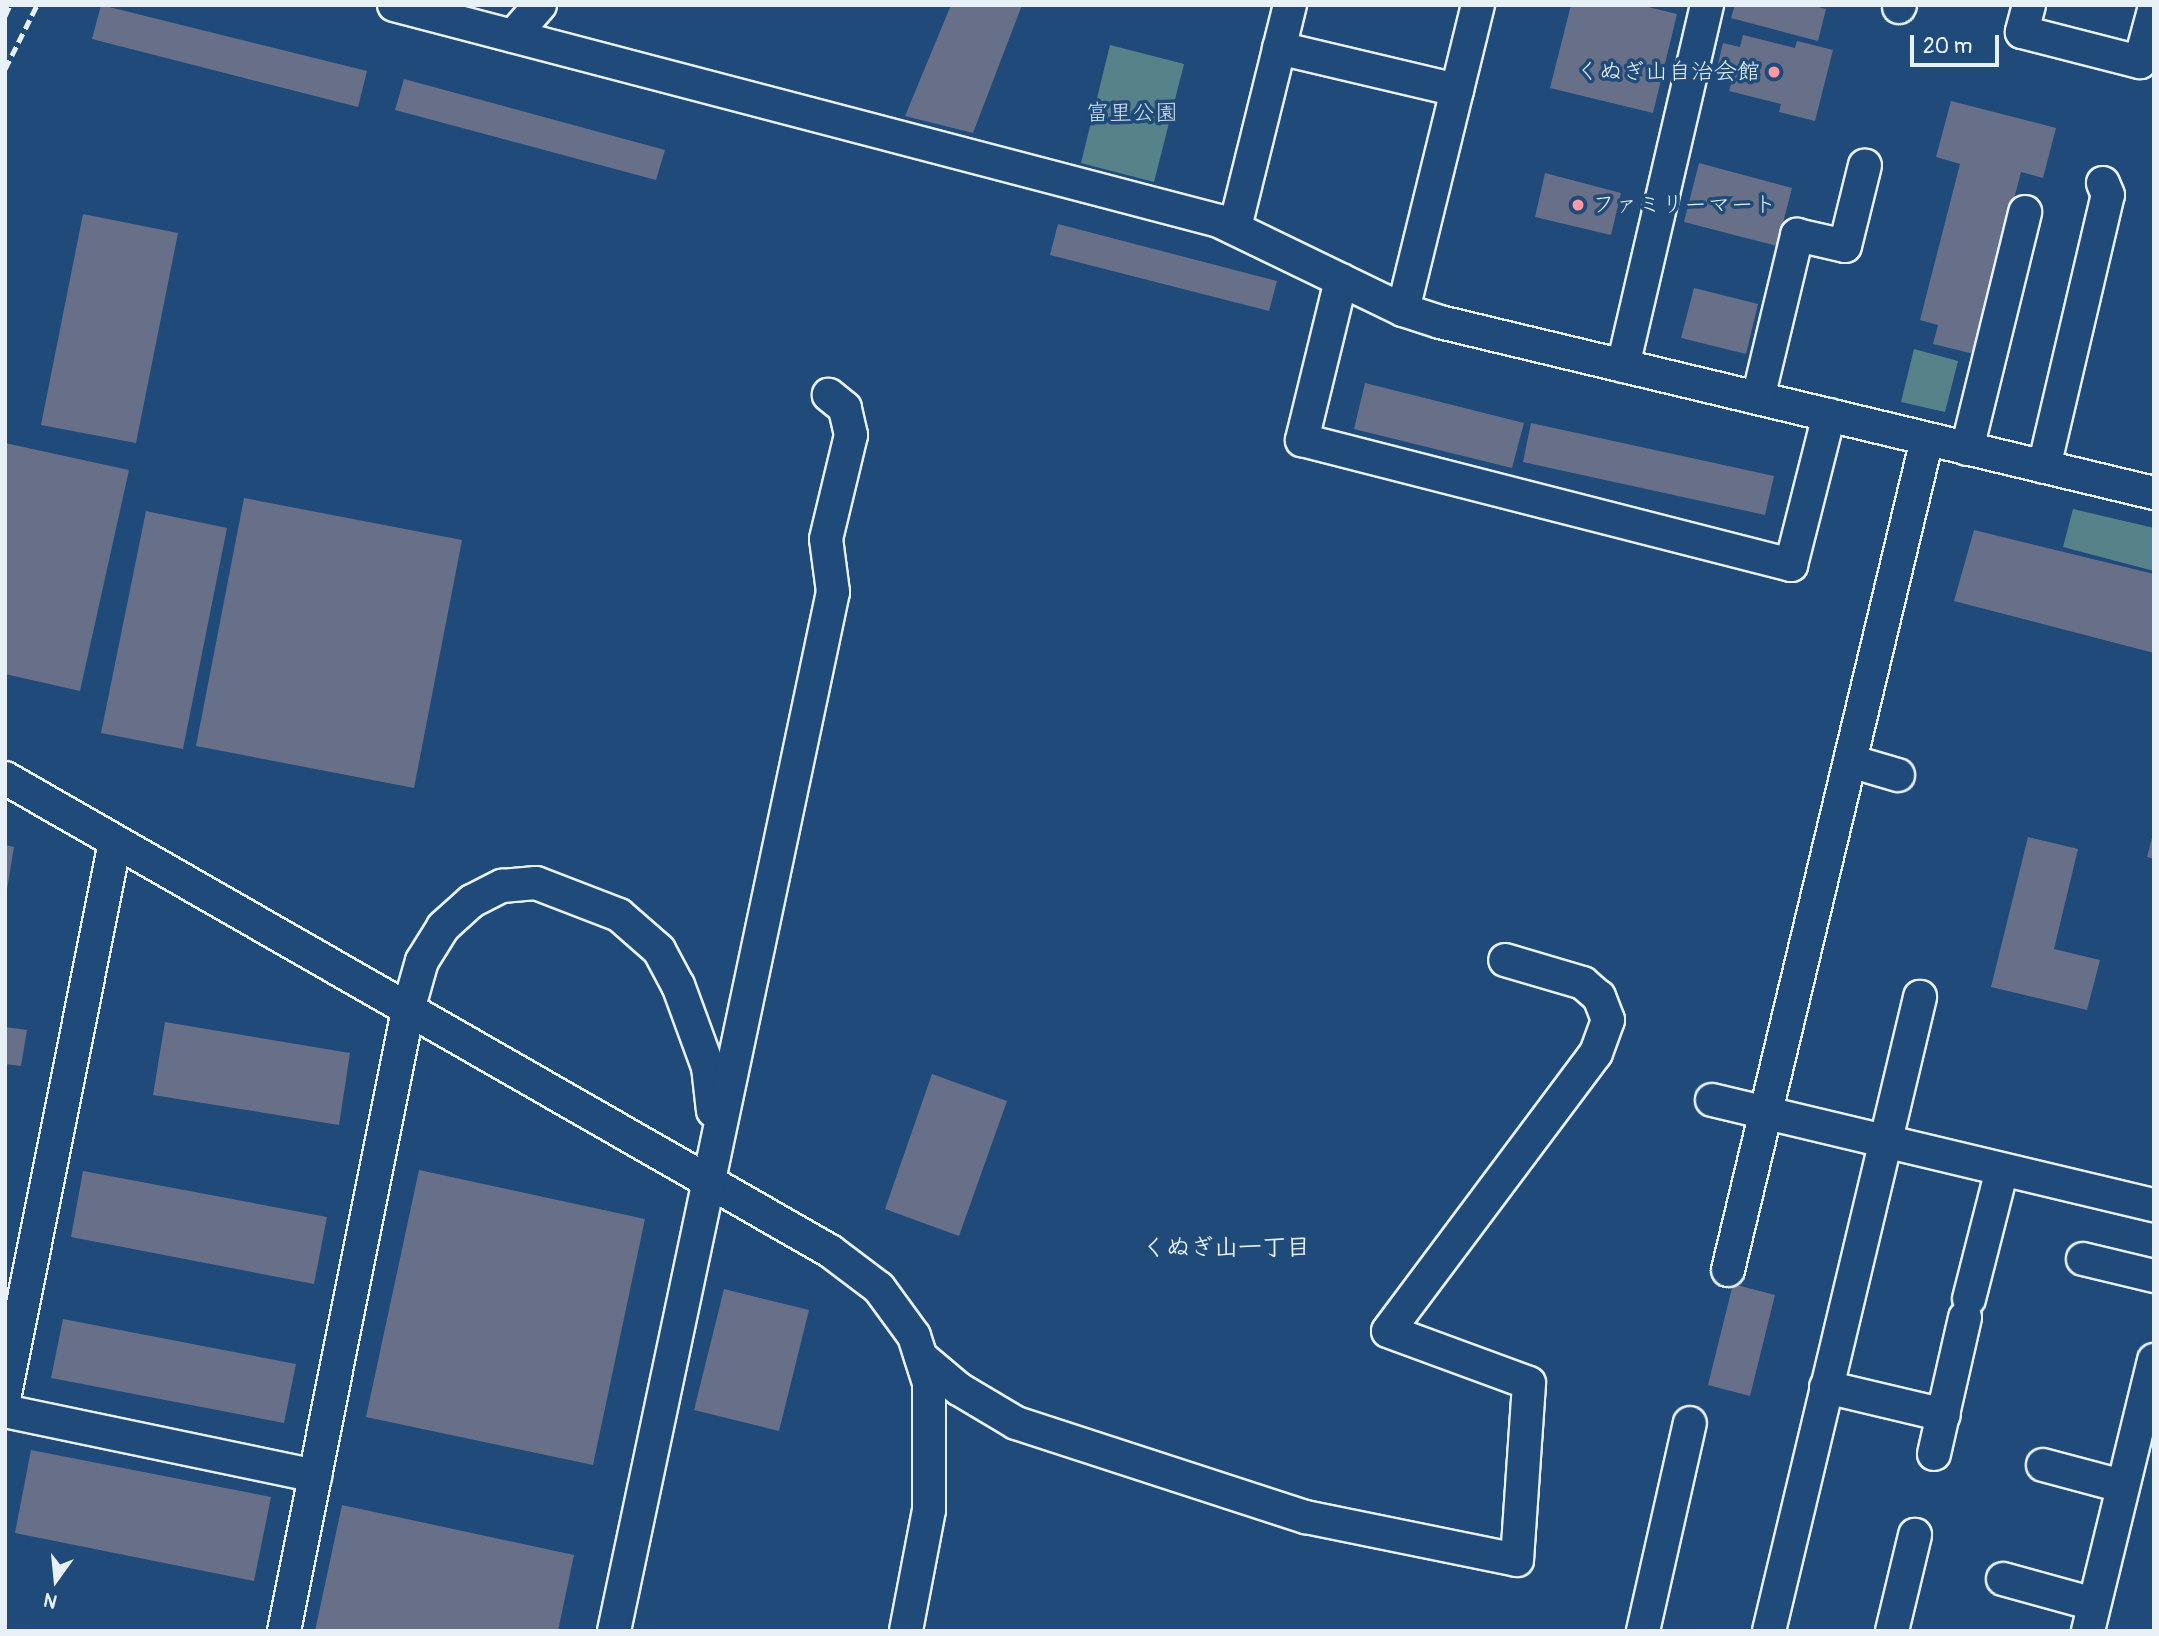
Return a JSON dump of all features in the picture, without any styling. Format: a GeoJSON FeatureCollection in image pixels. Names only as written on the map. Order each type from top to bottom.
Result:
{"type":"FeatureCollection","features":[{"type":"Feature","properties":{"kind":"street"},"geometry":{"type":"LineString","coordinates":[[394,5],[1235,227],[1403,310],[1623,366],[2154,493]]}},
{"type":"Feature","properties":{"kind":"street"},"geometry":{"type":"LineString","coordinates":[[513,36],[540,5]]}},
{"type":"Feature","properties":{"kind":"street"},"geometry":{"type":"LineString","coordinates":[[1235,227],[1290,5]]}},
{"type":"Feature","properties":{"kind":"street"},"geometry":{"type":"LineString","coordinates":[[1403,310],[1478,5]]}},
{"type":"Feature","properties":{"kind":"street"},"geometry":{"type":"LineString","coordinates":[[1623,366],[1707,5]]}},
{"type":"Feature","properties":{"kind":"street"},"geometry":{"type":"LineString","coordinates":[[2029,5],[2022,32],[2140,62],[2154,10]]}},
{"type":"Feature","properties":{"kind":"street"},"geometry":{"type":"LineString","coordinates":[[1279,48],[1457,90]]}},
{"type":"Feature","properties":{"kind":"street"},"geometry":{"type":"LineString","coordinates":[[1758,398],[1797,235],[1844,246],[1865,165]]}},
{"type":"Feature","properties":{"kind":"street"},"geometry":{"type":"LineString","coordinates":[[2044,467],[2108,195],[2103,183]]}},
{"type":"Feature","properties":{"kind":"street"},"geometry":{"type":"LineString","coordinates":[[1967,449],[2025,212]]}},
{"type":"Feature","properties":{"kind":"street"},"geometry":{"type":"LineString","coordinates":[[1341,280],[1302,440],[1791,565],[1829,415]]}},
{"type":"Feature","properties":{"kind":"street"},"geometry":{"type":"LineString","coordinates":[[614,1631],[706,1182],[833,592],[826,539],[851,435],[845,408],[829,395]]}},
{"type":"Feature","properties":{"kind":"street"},"geometry":{"type":"LineString","coordinates":[[1728,1270],[1927,439]]}},
{"type":"Feature","properties":{"kind":"street"},"geometry":{"type":"LineString","coordinates":[[1850,761],[1898,775]]}},
{"type":"Feature","properties":{"kind":"street"},"geometry":{"type":"LineString","coordinates":[[5,778],[830,1251],[879,1288],[905,1319],[929,1383],[929,1510],[906,1631]]}},
{"type":"Feature","properties":{"kind":"street"},"geometry":{"type":"LineString","coordinates":[[5,1394],[115,842]]}},
{"type":"Feature","properties":{"kind":"street"},"geometry":{"type":"LineString","coordinates":[[284,1631],[408,1010],[422,961],[443,927],[472,901],[502,886],[536,883],[619,915],[659,950],[678,985],[708,1067],[716,1137]]}},
{"type":"Feature","properties":{"kind":"street"},"geometry":{"type":"LineString","coordinates":[[920,1357],[959,1389],[1016,1423],[1307,1517],[1517,1560],[1529,1383],[1388,1332],[1596,1053],[1608,1020],[1599,997],[1583,983],[1505,960]]}},
{"type":"Feature","properties":{"kind":"street"},"geometry":{"type":"LineString","coordinates":[[1769,1631],[1920,997]]}},
{"type":"Feature","properties":{"kind":"street"},"geometry":{"type":"LineString","coordinates":[[1712,1100],[2154,1205]]}},
{"type":"Feature","properties":{"kind":"street"},"geometry":{"type":"LineString","coordinates":[[1934,1454],[2002,1170]]}},
{"type":"Feature","properties":{"kind":"street"},"geometry":{"type":"LineString","coordinates":[[2083,1259],[2154,1276]]}},
{"type":"Feature","properties":{"kind":"street"},"geometry":{"type":"LineString","coordinates":[[2003,1579],[2091,1617],[2154,1360]]}},
{"type":"Feature","properties":{"kind":"street"},"geometry":{"type":"LineString","coordinates":[[1826,1387],[1944,1415]]}},
{"type":"Feature","properties":{"kind":"street"},"geometry":{"type":"LineString","coordinates":[[5,1411],[315,1476]]}},
{"type":"Feature","properties":{"kind":"street"},"geometry":{"type":"LineString","coordinates":[[1643,1631],[1690,1423]]}},
{"type":"Feature","properties":{"kind":"street"},"geometry":{"type":"LineString","coordinates":[[2043,1465],[2122,1486]]}},
{"type":"Feature","properties":{"kind":"street"},"geometry":{"type":"LineString","coordinates":[[1892,1631],[1914,1535]]}},
{"type":"Feature","properties":{"kind":"green space","name":"富里公園"},"geometry":{"type":"Polygon","coordinates":[[[1110,45],[1184,64],[1154,182],[1081,163],[1110,45]]]}},
{"type":"Feature","properties":{"kind":"green space"},"geometry":{"type":"Polygon","coordinates":[[[1914,349],[1958,361],[1945,412],[1901,402],[1914,349]]]}},
{"type":"Feature","properties":{"kind":"green space"},"geometry":{"type":"Polygon","coordinates":[[[2073,509],[2154,528],[2154,571],[2063,547],[2073,509]]]}},
{"type":"Feature","properties":{"kind":"building"},"geometry":{"type":"Polygon","coordinates":[[[101,5],[367,71],[358,107],[92,39],[101,5]]]}},
{"type":"Feature","properties":{"kind":"building"},"geometry":{"type":"Polygon","coordinates":[[[951,5],[1022,5],[973,133],[905,116],[951,5]]]}},
{"type":"Feature","properties":{"kind":"building"},"geometry":{"type":"Polygon","coordinates":[[[1571,5],[1640,5],[1677,14],[1653,113],[1550,88],[1571,5]]]}},
{"type":"Feature","properties":{"kind":"building"},"geometry":{"type":"Polygon","coordinates":[[[1735,5],[1811,5],[1826,9],[1818,41],[1731,18],[1735,5]]]}},
{"type":"Feature","properties":{"kind":"building"},"geometry":{"type":"Polygon","coordinates":[[[1743,35],[1795,48],[1797,41],[1833,50],[1815,121],[1779,112],[1781,104],[1729,91],[1733,77],[1716,72],[1723,43],[1740,47],[1743,35]]]}},
{"type":"Feature","properties":{"kind":"building"},"geometry":{"type":"Polygon","coordinates":[[[404,79],[665,150],[656,180],[395,110],[404,79]]]}},
{"type":"Feature","properties":{"kind":"building"},"geometry":{"type":"Polygon","coordinates":[[[1951,101],[2056,128],[2043,178],[2021,172],[1974,354],[1933,344],[1938,325],[1920,320],[1960,164],[1936,157],[1951,101]]]}},
{"type":"Feature","properties":{"kind":"building"},"geometry":{"type":"Polygon","coordinates":[[[1699,163],[1792,188],[1777,246],[1684,222],[1699,163]]]}},
{"type":"Feature","properties":{"kind":"building","name":"ファミリーマート"},"geometry":{"type":"Polygon","coordinates":[[[1545,173],[1621,193],[1611,235],[1535,217],[1545,173]]]}},
{"type":"Feature","properties":{"kind":"building"},"geometry":{"type":"Polygon","coordinates":[[[83,214],[178,233],[136,443],[41,425],[83,214]]]}},
{"type":"Feature","properties":{"kind":"building"},"geometry":{"type":"Polygon","coordinates":[[[1058,224],[1277,281],[1269,311],[1050,255],[1058,224]]]}},
{"type":"Feature","properties":{"kind":"building"},"geometry":{"type":"Polygon","coordinates":[[[1694,288],[1758,304],[1746,354],[1681,338],[1694,288]]]}},
{"type":"Feature","properties":{"kind":"building"},"geometry":{"type":"Polygon","coordinates":[[[1365,383],[1524,423],[1512,468],[1354,429],[1365,383]]]}},
{"type":"Feature","properties":{"kind":"building"},"geometry":{"type":"Polygon","coordinates":[[[1531,423],[1774,476],[1765,515],[1523,462],[1531,423]]]}},
{"type":"Feature","properties":{"kind":"building"},"geometry":{"type":"Polygon","coordinates":[[[5,443],[129,470],[80,691],[5,674],[5,443]]]}},
{"type":"Feature","properties":{"kind":"building"},"geometry":{"type":"Polygon","coordinates":[[[244,498],[462,540],[414,788],[196,746],[244,498]]]}},
{"type":"Feature","properties":{"kind":"building"},"geometry":{"type":"Polygon","coordinates":[[[146,511],[227,528],[183,749],[101,733],[146,511]]]}},
{"type":"Feature","properties":{"kind":"building"},"geometry":{"type":"Polygon","coordinates":[[[1974,530],[2154,574],[2154,653],[1954,601],[1974,530]]]}},
{"type":"Feature","properties":{"kind":"building"},"geometry":{"type":"Polygon","coordinates":[[[2154,834],[2154,859],[2147,857],[2154,834]]]}},
{"type":"Feature","properties":{"kind":"building"},"geometry":{"type":"Polygon","coordinates":[[[2028,837],[2078,849],[2054,949],[2100,960],[2087,1010],[1991,987],[2028,837]]]}},
{"type":"Feature","properties":{"kind":"building"},"geometry":{"type":"Polygon","coordinates":[[[5,845],[14,847],[7,889],[5,889],[5,845]]]}},
{"type":"Feature","properties":{"kind":"building"},"geometry":{"type":"Polygon","coordinates":[[[165,1022],[350,1053],[339,1125],[153,1095],[165,1022]]]}},
{"type":"Feature","properties":{"kind":"building"},"geometry":{"type":"Polygon","coordinates":[[[5,1027],[27,1030],[21,1066],[5,1064],[5,1027]]]}},
{"type":"Feature","properties":{"kind":"building"},"geometry":{"type":"Polygon","coordinates":[[[932,1074],[1007,1101],[959,1236],[885,1209],[932,1074]]]}},
{"type":"Feature","properties":{"kind":"building"},"geometry":{"type":"Polygon","coordinates":[[[419,1170],[645,1219],[593,1465],[366,1417],[419,1170]]]}},
{"type":"Feature","properties":{"kind":"building"},"geometry":{"type":"Polygon","coordinates":[[[83,1171],[327,1217],[314,1284],[71,1237],[83,1171]]]}},
{"type":"Feature","properties":{"kind":"building"},"geometry":{"type":"Polygon","coordinates":[[[1733,1284],[1775,1295],[1750,1396],[1708,1385],[1733,1284]]]}},
{"type":"Feature","properties":{"kind":"building"},"geometry":{"type":"Polygon","coordinates":[[[724,1289],[809,1310],[779,1431],[694,1410],[724,1289]]]}},
{"type":"Feature","properties":{"kind":"building"},"geometry":{"type":"Polygon","coordinates":[[[63,1319],[296,1364],[284,1423],[51,1378],[63,1319]]]}},
{"type":"Feature","properties":{"kind":"building"},"geometry":{"type":"Polygon","coordinates":[[[31,1450],[271,1497],[254,1581],[15,1533],[31,1450]]]}},
{"type":"Feature","properties":{"kind":"building"},"geometry":{"type":"Polygon","coordinates":[[[342,1505],[574,1555],[558,1631],[315,1631],[342,1505]]]}},
{"type":"Feature","properties":{"kind":"railway"},"geometry":{"type":"LineString","coordinates":[[5,16],[10,5]]}},
{"type":"Feature","properties":{"kind":"railway"},"geometry":{"type":"LineString","coordinates":[[5,69],[37,5]]}},
{"type":"Feature","properties":{"kind":"place","name":"くぬぎ山自治会館"},"geometry":{"type":"Point","coordinates":[1774,72]}},
{"type":"Feature","properties":{"kind":"place","name":"ファミリーマート"},"geometry":{"type":"Point","coordinates":[1578,205]}},
{"type":"Feature","properties":{"kind":"district","name":"くぬぎ山一丁目"},"geometry":{"type":"Point","coordinates":[1226,1248]}}]}
